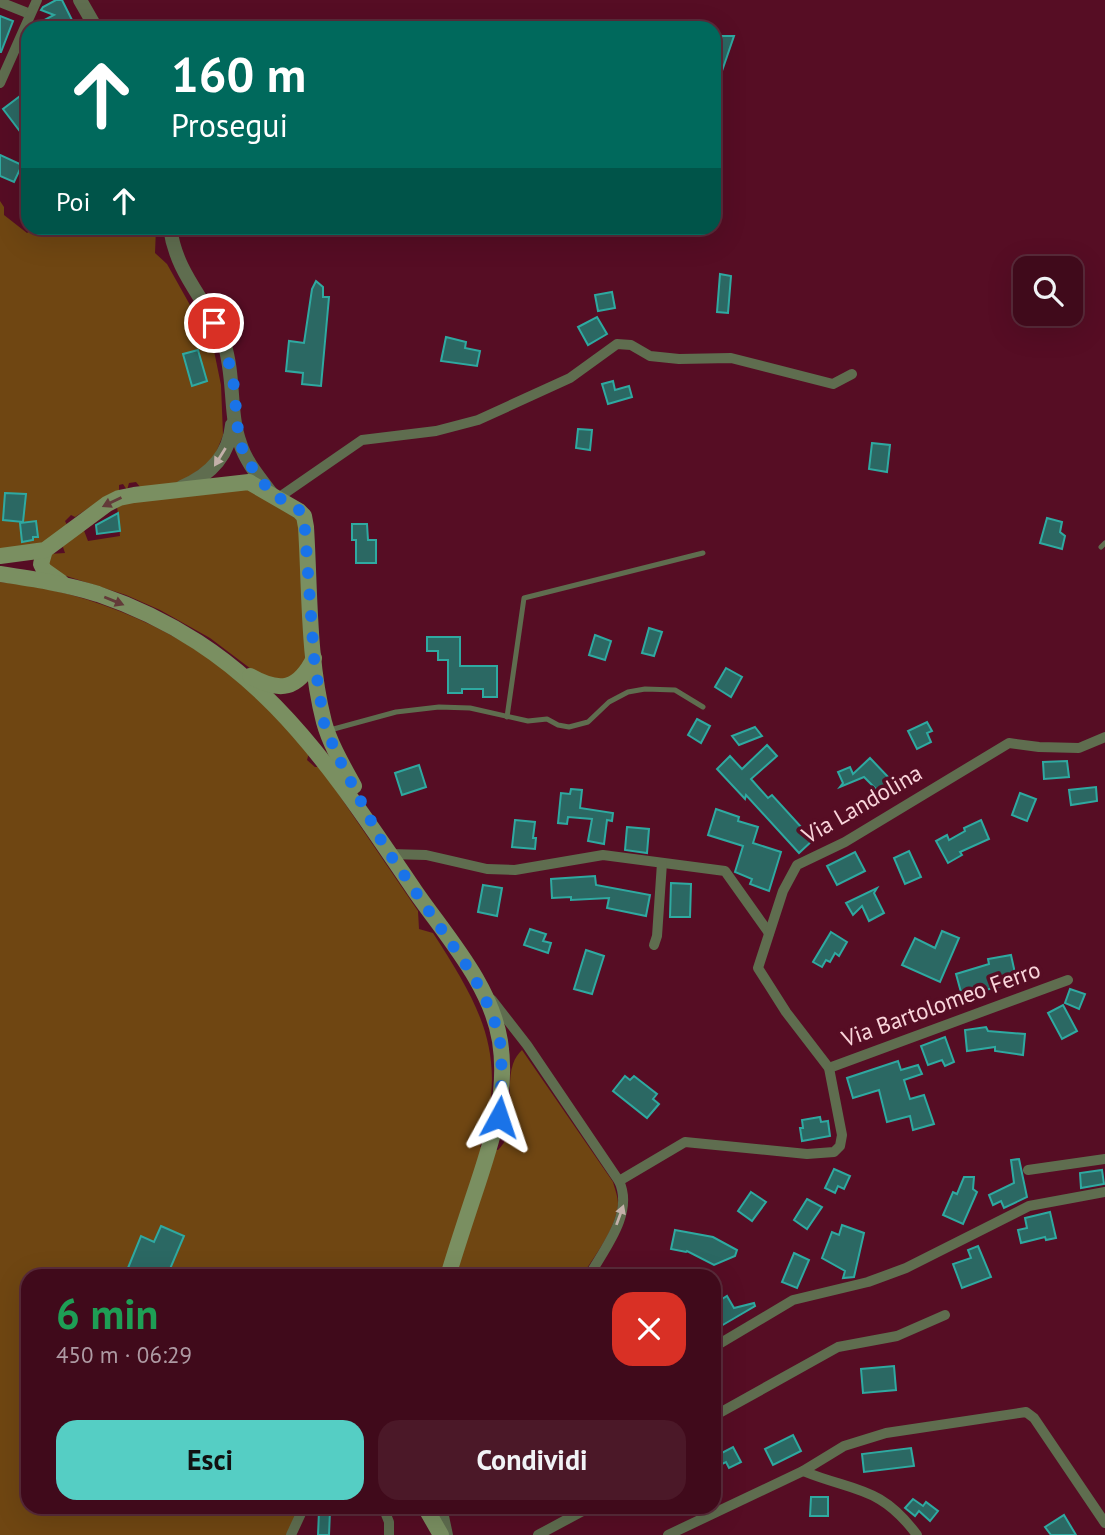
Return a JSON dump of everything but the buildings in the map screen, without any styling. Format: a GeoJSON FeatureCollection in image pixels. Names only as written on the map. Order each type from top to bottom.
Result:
{"type":"FeatureCollection","features":[{"type":"Feature","properties":{"kind":"main road"},"geometry":{"type":"LineString","coordinates":[[0,556],[45,550],[98,510],[119,498],[249,482],[299,510],[304,516],[317,687],[330,736],[387,850]]}},
{"type":"Feature","properties":{"kind":"main road"},"geometry":{"type":"LineString","coordinates":[[45,550],[41,564],[44,570],[68,586]]}},
{"type":"Feature","properties":{"kind":"main road"},"geometry":{"type":"LineString","coordinates":[[0,574],[98,594],[152,616],[197,640],[261,682],[280,687],[297,682],[309,669],[314,658]]}},
{"type":"Feature","properties":{"kind":"main road"},"geometry":{"type":"LineString","coordinates":[[233,666],[277,708],[341,782],[473,975],[492,1013],[500,1040],[501,1101],[490,1147],[449,1269]]}},
{"type":"Feature","properties":{"kind":"main road"},"geometry":{"type":"LineString","coordinates":[[429,1514],[441,1535]]}},
{"type":"Feature","properties":{"kind":"street"},"geometry":{"type":"LineString","coordinates":[[27,21],[37,0]]}},
{"type":"Feature","properties":{"kind":"street"},"geometry":{"type":"LineString","coordinates":[[80,0],[92,21]]}},
{"type":"Feature","properties":{"kind":"street"},"geometry":{"type":"LineString","coordinates":[[0,2],[30,14]]}},
{"type":"Feature","properties":{"kind":"street"},"geometry":{"type":"LineString","coordinates":[[0,83],[21,35]]}},
{"type":"Feature","properties":{"kind":"street"},"geometry":{"type":"LineString","coordinates":[[172,235],[176,256],[223,341],[233,378],[239,441],[248,462],[274,495],[342,456],[362,440],[436,431],[478,420],[570,378],[617,344],[631,345],[650,356],[678,359],[731,358],[833,384],[852,374]]}},
{"type":"Feature","properties":{"kind":"street"},"geometry":{"type":"LineString","coordinates":[[178,489],[212,469],[220,459],[231,433],[234,406]]}},
{"type":"Feature","properties":{"kind":"street","name":"Via Landolina"},"geometry":{"type":"LineString","coordinates":[[619,1181],[685,1142],[807,1154],[834,1152],[840,1146],[842,1135],[829,1068],[786,1012],[758,968],[783,891],[797,865],[845,842],[1009,743],[1079,748],[1105,737]]}},
{"type":"Feature","properties":{"kind":"street"},"geometry":{"type":"LineString","coordinates":[[387,850],[426,855],[486,869],[515,870],[603,855],[725,871],[769,933]]}},
{"type":"Feature","properties":{"kind":"street"},"geometry":{"type":"LineString","coordinates":[[654,945],[657,936],[662,863]]}},
{"type":"Feature","properties":{"kind":"street"},"geometry":{"type":"LineString","coordinates":[[473,975],[527,1045],[624,1192],[622,1213],[611,1240],[593,1269]]}},
{"type":"Feature","properties":{"kind":"street","name":"Via Bartolomeo Ferro"},"geometry":{"type":"LineString","coordinates":[[829,1068],[1068,980]]}},
{"type":"Feature","properties":{"kind":"street"},"geometry":{"type":"LineString","coordinates":[[1028,1170],[1105,1159]]}},
{"type":"Feature","properties":{"kind":"street"},"geometry":{"type":"LineString","coordinates":[[721,1342],[793,1300],[868,1282],[905,1268],[1029,1206],[1105,1192]]}},
{"type":"Feature","properties":{"kind":"street"},"geometry":{"type":"LineString","coordinates":[[721,1412],[838,1348],[897,1336],[945,1315]]}},
{"type":"Feature","properties":{"kind":"street"},"geometry":{"type":"LineString","coordinates":[[721,1510],[803,1471],[844,1446],[886,1433],[1026,1412],[1034,1418],[1105,1523]]}},
{"type":"Feature","properties":{"kind":"street"},"geometry":{"type":"LineString","coordinates":[[803,1471],[821,1479],[863,1490],[881,1499],[905,1520],[917,1535]]}},
{"type":"Feature","properties":{"kind":"street"},"geometry":{"type":"LineString","coordinates":[[290,1535],[300,1514]]}},
{"type":"Feature","properties":{"kind":"street"},"geometry":{"type":"LineString","coordinates":[[386,1514],[389,1535]]}},
{"type":"Feature","properties":{"kind":"street"},"geometry":{"type":"LineString","coordinates":[[444,1514],[448,1535]]}},
{"type":"Feature","properties":{"kind":"street"},"geometry":{"type":"LineString","coordinates":[[538,1535],[577,1514]]}},
{"type":"Feature","properties":{"kind":"street"},"geometry":{"type":"LineString","coordinates":[[668,1535],[712,1514]]}},
{"type":"Feature","properties":{"kind":"lane"},"geometry":{"type":"LineString","coordinates":[[508,717],[524,597],[703,553]]}},
{"type":"Feature","properties":{"kind":"lane"},"geometry":{"type":"LineString","coordinates":[[316,751],[330,736],[349,726],[397,712],[439,707],[470,708],[528,721],[547,719],[569,727],[588,722],[609,702],[628,692],[645,689],[675,691],[703,707]]}},
{"type":"Feature","properties":{"kind":"lane"},"geometry":{"type":"LineString","coordinates":[[330,736],[349,726]]}},
{"type":"Feature","properties":{"kind":"shaded area"},"geometry":{"type":"Polygon","coordinates":[[[0,201],[4,207],[4,215],[21,228],[21,235],[156,235],[155,253],[167,264],[213,346],[221,385],[223,435],[213,460],[181,482],[141,488],[136,482],[129,483],[127,490],[123,484],[119,485],[119,492],[102,499],[75,517],[71,515],[65,521],[67,525],[45,544],[0,550],[0,201]]]}},
{"type":"Feature","properties":{"kind":"shaded area"},"geometry":{"type":"Polygon","coordinates":[[[246,487],[297,519],[299,526],[307,655],[303,669],[283,681],[263,678],[210,638],[160,610],[126,595],[60,574],[49,566],[49,554],[65,553],[62,544],[83,528],[88,541],[120,536],[117,506],[246,487]]]}},
{"type":"Feature","properties":{"kind":"shaded area"},"geometry":{"type":"Polygon","coordinates":[[[0,582],[70,595],[138,619],[202,654],[265,705],[309,753],[307,760],[315,767],[320,767],[418,911],[419,929],[433,933],[477,1010],[491,1059],[492,1086],[480,1147],[498,1150],[505,1142],[510,1121],[511,1074],[515,1060],[522,1050],[613,1182],[618,1204],[604,1242],[587,1269],[21,1269],[21,1514],[298,1514],[286,1535],[0,1535],[0,582]]]}},
{"type":"Feature","properties":{"kind":"route"},"geometry":{"type":"LineString","coordinates":[[214,323],[223,341],[233,378],[239,441],[248,462],[271,493],[304,516],[314,658],[324,723],[337,755],[384,846],[473,975],[492,1013],[500,1040],[502,1074],[499,1117]]}}]}
